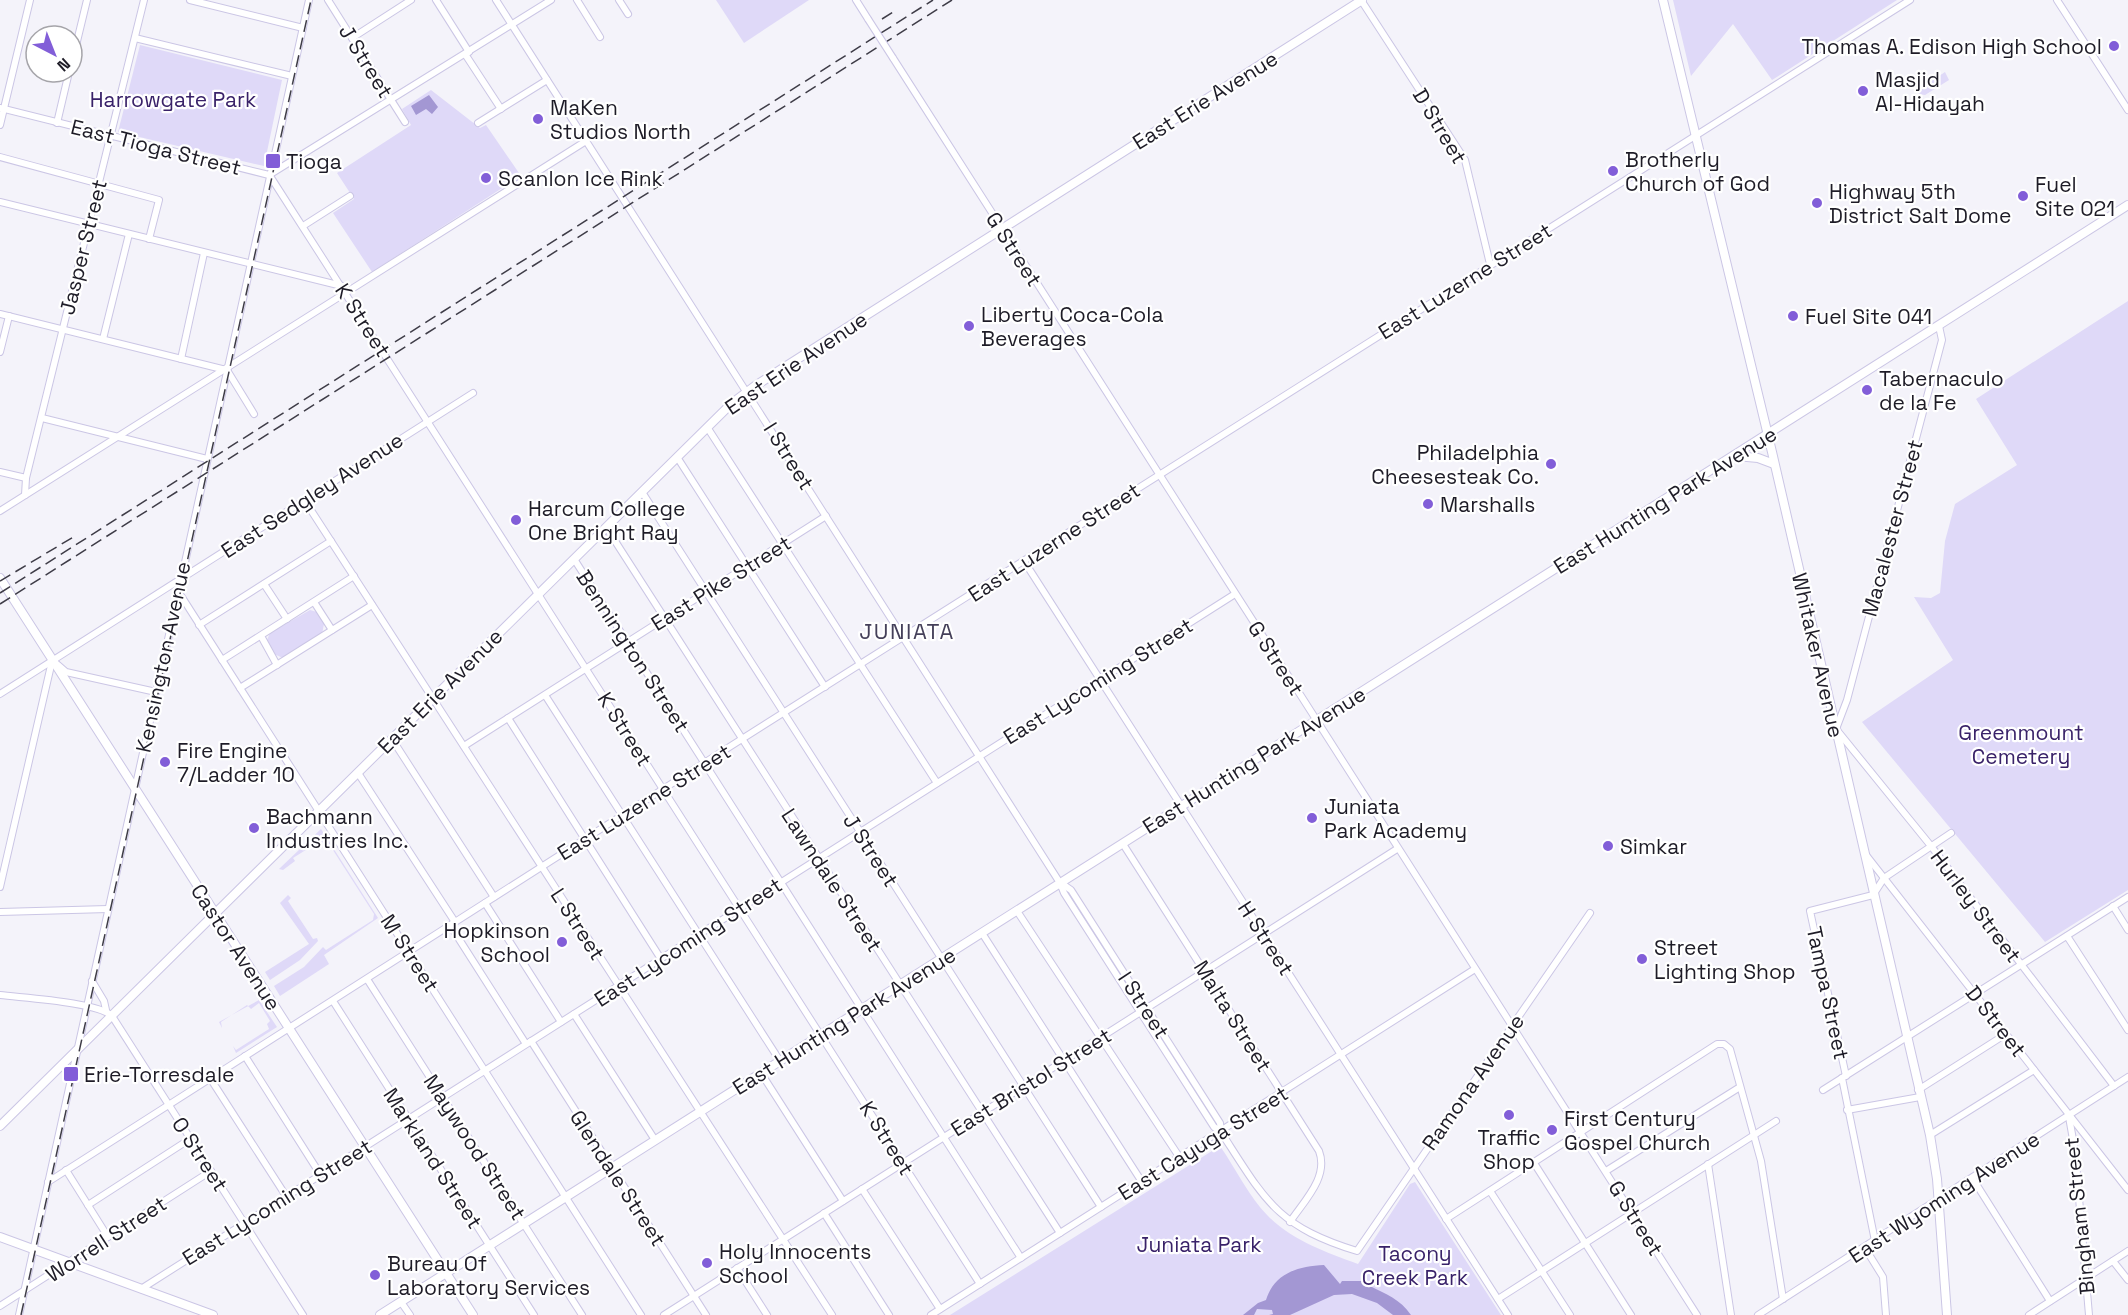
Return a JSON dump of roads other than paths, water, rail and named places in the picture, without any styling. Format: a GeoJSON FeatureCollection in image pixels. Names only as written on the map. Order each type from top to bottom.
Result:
{"type":"FeatureCollection","features":[{"type":"Feature","properties":{"kind":"main road","name":"East Erie Avenue"},"geometry":{"type":"LineString","coordinates":[[0,1126],[77,1050],[109,1013],[215,914],[707,427],[747,391],[1361,0]]}},
{"type":"Feature","properties":{"kind":"main road","name":"Whitaker Avenue"},"geometry":{"type":"LineString","coordinates":[[1663,0],[1930,1135],[1938,1200],[1947,1315]]}},
{"type":"Feature","properties":{"kind":"main road","name":"East Hunting Park Avenue"},"geometry":{"type":"LineString","coordinates":[[380,1315],[2128,205]]}},
{"type":"Feature","properties":{"kind":"main road"},"geometry":{"type":"LineString","coordinates":[[1734,456],[1750,456],[1774,464]]}},
{"type":"Feature","properties":{"kind":"main road","name":"Castor Avenue"},"geometry":{"type":"LineString","coordinates":[[0,578],[473,1315]]}},
{"type":"Feature","properties":{"kind":"main road"},"geometry":{"type":"LineString","coordinates":[[0,1237],[213,1315]]}},
{"type":"Feature","properties":{"kind":"street"},"geometry":{"type":"LineString","coordinates":[[0,125],[30,0]]}},
{"type":"Feature","properties":{"kind":"street"},"geometry":{"type":"LineString","coordinates":[[81,24],[87,0]]}},
{"type":"Feature","properties":{"kind":"street","name":"Jasper Street"},"geometry":{"type":"LineString","coordinates":[[25,495],[26,478],[144,0]]}},
{"type":"Feature","properties":{"kind":"street"},"geometry":{"type":"LineString","coordinates":[[190,0],[303,28]]}},
{"type":"Feature","properties":{"kind":"street","name":"Kensington Avenue"},"geometry":{"type":"LineString","coordinates":[[19,1315],[309,0]]}},
{"type":"Feature","properties":{"kind":"street","name":"J Street"},"geometry":{"type":"LineString","coordinates":[[328,0],[405,122]]}},
{"type":"Feature","properties":{"kind":"street"},"geometry":{"type":"LineString","coordinates":[[352,38],[411,0]]}},
{"type":"Feature","properties":{"kind":"street"},"geometry":{"type":"LineString","coordinates":[[436,0],[501,109]]}},
{"type":"Feature","properties":{"kind":"street","name":"I Street"},"geometry":{"type":"LineString","coordinates":[[496,0],[1060,883],[1071,890],[1144,1011],[1220,1123],[1221,1132],[1261,1194],[1290,1222],[1310,1234],[1357,1251]]}},
{"type":"Feature","properties":{"kind":"street","name":"East Tioga Street"},"geometry":{"type":"LineString","coordinates":[[2,109],[269,175],[551,0]]}},
{"type":"Feature","properties":{"kind":"street"},"geometry":{"type":"LineString","coordinates":[[577,0],[600,37]]}},
{"type":"Feature","properties":{"kind":"street"},"geometry":{"type":"LineString","coordinates":[[619,0],[628,14]]}},
{"type":"Feature","properties":{"kind":"street","name":"G Street"},"geometry":{"type":"LineString","coordinates":[[856,0],[1697,1315]]}},
{"type":"Feature","properties":{"kind":"street","name":"D Street"},"geometry":{"type":"LineString","coordinates":[[1361,0],[1465,160],[1490,264]]}},
{"type":"Feature","properties":{"kind":"street","name":"East Luzerne Street"},"geometry":{"type":"LineString","coordinates":[[48,1182],[1490,264],[1910,0]]}},
{"type":"Feature","properties":{"kind":"street"},"geometry":{"type":"LineString","coordinates":[[2057,0],[2128,110]]}},
{"type":"Feature","properties":{"kind":"street"},"geometry":{"type":"LineString","coordinates":[[135,38],[292,76]]}},
{"type":"Feature","properties":{"kind":"street"},"geometry":{"type":"LineString","coordinates":[[478,123],[547,80]]}},
{"type":"Feature","properties":{"kind":"street"},"geometry":{"type":"LineString","coordinates":[[57,123],[66,84]]}},
{"type":"Feature","properties":{"kind":"street"},"geometry":{"type":"LineString","coordinates":[[0,511],[227,370],[585,141]]}},
{"type":"Feature","properties":{"kind":"street"},"geometry":{"type":"LineString","coordinates":[[0,158],[159,200],[149,239]]}},
{"type":"Feature","properties":{"kind":"street","name":"K Street"},"geometry":{"type":"LineString","coordinates":[[269,175],[429,421],[980,1284]]}},
{"type":"Feature","properties":{"kind":"street"},"geometry":{"type":"LineString","coordinates":[[303,226],[350,196]]}},
{"type":"Feature","properties":{"kind":"street"},"geometry":{"type":"LineString","coordinates":[[0,202],[342,286]]}},
{"type":"Feature","properties":{"kind":"street"},"geometry":{"type":"LineString","coordinates":[[103,339],[129,234]]}},
{"type":"Feature","properties":{"kind":"street"},"geometry":{"type":"LineString","coordinates":[[181,359],[204,253]]}},
{"type":"Feature","properties":{"kind":"street"},"geometry":{"type":"LineString","coordinates":[[0,314],[227,370],[254,414]]}},
{"type":"Feature","properties":{"kind":"street"},"geometry":{"type":"LineString","coordinates":[[0,352],[9,316]]}},
{"type":"Feature","properties":{"kind":"street","name":"Macalester Street"},"geometry":{"type":"LineString","coordinates":[[1836,729],[1847,700],[1942,340],[1939,326]]}},
{"type":"Feature","properties":{"kind":"street","name":"East Sedgley Avenue"},"geometry":{"type":"LineString","coordinates":[[0,694],[473,393]]}},
{"type":"Feature","properties":{"kind":"street"},"geometry":{"type":"LineString","coordinates":[[42,418],[207,459]]}},
{"type":"Feature","properties":{"kind":"street"},"geometry":{"type":"LineString","coordinates":[[707,427],[937,783]]}},
{"type":"Feature","properties":{"kind":"street"},"geometry":{"type":"LineString","coordinates":[[677,457],[825,687]]}},
{"type":"Feature","properties":{"kind":"street"},"geometry":{"type":"LineString","coordinates":[[0,472],[26,478]]}},
{"type":"Feature","properties":{"kind":"street","name":"J Street"},"geometry":{"type":"LineString","coordinates":[[642,492],[1101,1207]]}},
{"type":"Feature","properties":{"kind":"street","name":"L Street"},"geometry":{"type":"LineString","coordinates":[[305,501],[832,1315]]}},
{"type":"Feature","properties":{"kind":"street","name":"East Pike Street"},"geometry":{"type":"LineString","coordinates":[[464,746],[826,516]]}},
{"type":"Feature","properties":{"kind":"street","name":"Lawndale Street"},"geometry":{"type":"LineString","coordinates":[[606,527],[1060,1233]]}},
{"type":"Feature","properties":{"kind":"street"},"geometry":{"type":"LineString","coordinates":[[199,625],[331,542]]}},
{"type":"Feature","properties":{"kind":"street","name":"Bennington Street"},"geometry":{"type":"LineString","coordinates":[[574,559],[1021,1258]]}},
{"type":"Feature","properties":{"kind":"street","name":"H Street"},"geometry":{"type":"LineString","coordinates":[[1024,561],[1508,1315]]}},
{"type":"Feature","properties":{"kind":"street"},"geometry":{"type":"LineString","coordinates":[[222,660],[354,576]]}},
{"type":"Feature","properties":{"kind":"street"},"geometry":{"type":"LineString","coordinates":[[264,584],[287,619]]}},
{"type":"Feature","properties":{"kind":"street","name":"M Street"},"geometry":{"type":"LineString","coordinates":[[178,591],[641,1315]]}},
{"type":"Feature","properties":{"kind":"street","name":"East Lycoming Street"},"geometry":{"type":"LineString","coordinates":[[141,1289],[1235,594]]}},
{"type":"Feature","properties":{"kind":"street"},"geometry":{"type":"LineString","coordinates":[[314,602],[332,630]]}},
{"type":"Feature","properties":{"kind":"street"},"geometry":{"type":"LineString","coordinates":[[240,688],[372,605]]}},
{"type":"Feature","properties":{"kind":"street"},"geometry":{"type":"LineString","coordinates":[[261,636],[277,665]]}},
{"type":"Feature","properties":{"kind":"street"},"geometry":{"type":"LineString","coordinates":[[0,887],[52,661],[66,672],[156,692]]}},
{"type":"Feature","properties":{"kind":"street"},"geometry":{"type":"LineString","coordinates":[[545,695],[780,1061]]}},
{"type":"Feature","properties":{"kind":"street"},"geometry":{"type":"LineString","coordinates":[[508,718],[661,959]]}},
{"type":"Feature","properties":{"kind":"street","name":"Hurley Street"},"geometry":{"type":"LineString","coordinates":[[1836,729],[1931,846],[2114,1086]]}},
{"type":"Feature","properties":{"kind":"street"},"geometry":{"type":"LineString","coordinates":[[392,739],[494,897]]}},
{"type":"Feature","properties":{"kind":"street","name":"Glendale Street"},"geometry":{"type":"LineString","coordinates":[[358,773],[528,1043],[706,1315]]}},
{"type":"Feature","properties":{"kind":"street"},"geometry":{"type":"LineString","coordinates":[[1873,895],[1884,878],[1951,833]]}},
{"type":"Feature","properties":{"kind":"street","name":"Malta Street"},"geometry":{"type":"LineString","coordinates":[[1123,844],[1322,1160],[1321,1176],[1290,1222]]}},
{"type":"Feature","properties":{"kind":"street","name":"East Bristol Street"},"geometry":{"type":"LineString","coordinates":[[664,1315],[1397,849]]}},
{"type":"Feature","properties":{"kind":"street","name":"D Street"},"geometry":{"type":"LineString","coordinates":[[1864,852],[2069,1116],[2126,1182],[2128,1190]]}},
{"type":"Feature","properties":{"kind":"street","name":"Tampa Street"},"geometry":{"type":"LineString","coordinates":[[1873,895],[1810,911],[1844,1077],[1847,1110],[1875,1240]]}},
{"type":"Feature","properties":{"kind":"street"},"geometry":{"type":"LineString","coordinates":[[1823,1090],[2128,897]]}},
{"type":"Feature","properties":{"kind":"street"},"geometry":{"type":"LineString","coordinates":[[485,903],[561,1022]]}},
{"type":"Feature","properties":{"kind":"street"},"geometry":{"type":"LineString","coordinates":[[2113,906],[2128,930]]}},
{"type":"Feature","properties":{"kind":"street"},"geometry":{"type":"LineString","coordinates":[[0,912],[108,909]]}},
{"type":"Feature","properties":{"kind":"street"},"geometry":{"type":"LineString","coordinates":[[1017,911],[1096,1033],[1103,1037],[1180,1158]]}},
{"type":"Feature","properties":{"kind":"street","name":"Ramona Avenue"},"geometry":{"type":"LineString","coordinates":[[1357,1251],[1590,913]]}},
{"type":"Feature","properties":{"kind":"street"},"geometry":{"type":"LineString","coordinates":[[982,933],[1142,1182]]}},
{"type":"Feature","properties":{"kind":"street"},"geometry":{"type":"LineString","coordinates":[[2067,936],[2128,1030]]}},
{"type":"Feature","properties":{"kind":"street","name":"East Cayuga Street"},"geometry":{"type":"LineString","coordinates":[[931,1315],[1282,1094],[1475,969]]}},
{"type":"Feature","properties":{"kind":"street","name":"Maywood Street"},"geometry":{"type":"LineString","coordinates":[[367,979],[582,1315]]}},
{"type":"Feature","properties":{"kind":"street","name":"O Street"},"geometry":{"type":"LineString","coordinates":[[93,981],[109,1013],[303,1315]]}},
{"type":"Feature","properties":{"kind":"street"},"geometry":{"type":"LineString","coordinates":[[0,995],[87,1006],[109,1013]]}},
{"type":"Feature","properties":{"kind":"street","name":"Markland Street"},"geometry":{"type":"LineString","coordinates":[[333,1001],[534,1315]]}},
{"type":"Feature","properties":{"kind":"street"},"geometry":{"type":"LineString","coordinates":[[574,1014],[655,1140]]}},
{"type":"Feature","properties":{"kind":"street"},"geometry":{"type":"LineString","coordinates":[[1847,1110],[1919,1093],[2006,1034]]}},
{"type":"Feature","properties":{"kind":"street"},"geometry":{"type":"LineString","coordinates":[[1446,1219],[1717,1044],[1724,1044],[1730,1049],[1755,1134],[1783,1299]]}},
{"type":"Feature","properties":{"kind":"street"},"geometry":{"type":"LineString","coordinates":[[245,1056],[320,1174]]}},
{"type":"Feature","properties":{"kind":"street"},"geometry":{"type":"LineString","coordinates":[[1930,1135],[2034,1070]]}},
{"type":"Feature","properties":{"kind":"street"},"geometry":{"type":"LineString","coordinates":[[761,1073],[843,1201]]}},
{"type":"Feature","properties":{"kind":"street","name":"East Wyoming Avenue"},"geometry":{"type":"LineString","coordinates":[[1758,1315],[1973,1179],[2128,1077]]}},
{"type":"Feature","properties":{"kind":"street"},"geometry":{"type":"LineString","coordinates":[[210,1078],[286,1196]]}},
{"type":"Feature","properties":{"kind":"street"},"geometry":{"type":"LineString","coordinates":[[1606,1171],[1740,1087]]}},
{"type":"Feature","properties":{"kind":"street","name":"Bingham Street"},"geometry":{"type":"LineString","coordinates":[[2069,1116],[2075,1151],[2089,1315]]}},
{"type":"Feature","properties":{"kind":"street"},"geometry":{"type":"LineString","coordinates":[[1498,1299],[1776,1121]]}},
{"type":"Feature","properties":{"kind":"street"},"geometry":{"type":"LineString","coordinates":[[88,1204],[190,1139]]}},
{"type":"Feature","properties":{"kind":"street"},"geometry":{"type":"LineString","coordinates":[[1534,1163],[1631,1315]]}},
{"type":"Feature","properties":{"kind":"street"},"geometry":{"type":"LineString","coordinates":[[1708,1164],[1731,1315]]}},
{"type":"Feature","properties":{"kind":"street"},"geometry":{"type":"LineString","coordinates":[[66,1170],[108,1237]]}},
{"type":"Feature","properties":{"kind":"street","name":"Worrell Street"},"geometry":{"type":"LineString","coordinates":[[0,1306],[211,1172]]}},
{"type":"Feature","properties":{"kind":"street"},"geometry":{"type":"LineString","coordinates":[[1973,1179],[2050,1301]]}},
{"type":"Feature","properties":{"kind":"street"},"geometry":{"type":"LineString","coordinates":[[862,1189],[939,1310]]}},
{"type":"Feature","properties":{"kind":"street"},"geometry":{"type":"LineString","coordinates":[[1490,1191],[1570,1315]]}},
{"type":"Feature","properties":{"kind":"street"},"geometry":{"type":"LineString","coordinates":[[824,1214],[889,1315]]}},
{"type":"Feature","properties":{"kind":"street"},"geometry":{"type":"LineString","coordinates":[[1864,1248],[1883,1277],[1886,1315]]}},
{"type":"Feature","properties":{"kind":"street"},"geometry":{"type":"LineString","coordinates":[[2029,1315],[2128,1251]]}},
{"type":"Feature","properties":{"kind":"street"},"geometry":{"type":"LineString","coordinates":[[2113,1261],[2128,1280]]}},
{"type":"Feature","properties":{"kind":"street"},"geometry":{"type":"LineString","coordinates":[[737,1268],[767,1315]]}},
{"type":"Feature","properties":{"kind":"street"},"geometry":{"type":"LineString","coordinates":[[401,1302],[410,1315]]}},
{"type":"Feature","properties":{"kind":"railway"},"geometry":{"type":"LineString","coordinates":[[21,1315],[311,0]]}},
{"type":"Feature","properties":{"kind":"railway"},"geometry":{"type":"LineString","coordinates":[[0,593],[933,0]]}},
{"type":"Feature","properties":{"kind":"railway"},"geometry":{"type":"LineString","coordinates":[[0,604],[952,0]]}},
{"type":"Feature","properties":{"kind":"railway"},"geometry":{"type":"LineString","coordinates":[[882,19],[893,12]]}},
{"type":"Feature","properties":{"kind":"railway"},"geometry":{"type":"LineString","coordinates":[[0,581],[75,536]]}},
{"type":"Feature","properties":{"kind":"place","name":"Thomas A. Edison High School"},"geometry":{"type":"Point","coordinates":[2114,46]}},
{"type":"Feature","properties":{"kind":"place","name":"Masjid Al-Hidayah"},"geometry":{"type":"Point","coordinates":[1863,91]}},
{"type":"Feature","properties":{"kind":"place","name":"MaKen Studios North"},"geometry":{"type":"Point","coordinates":[538,119]}},
{"type":"Feature","properties":{"kind":"place","name":"Tioga"},"geometry":{"type":"Point","coordinates":[273,161]}},
{"type":"Feature","properties":{"kind":"place","name":"Brotherly Church of God"},"geometry":{"type":"Point","coordinates":[1613,171]}},
{"type":"Feature","properties":{"kind":"place","name":"Scanlon Ice Rink"},"geometry":{"type":"Point","coordinates":[486,178]}},
{"type":"Feature","properties":{"kind":"place","name":"Fuel Site 021"},"geometry":{"type":"Point","coordinates":[2023,196]}},
{"type":"Feature","properties":{"kind":"place","name":"Highway 5th District Salt Dome"},"geometry":{"type":"Point","coordinates":[1817,203]}},
{"type":"Feature","properties":{"kind":"place","name":"Fuel Site 041"},"geometry":{"type":"Point","coordinates":[1793,316]}},
{"type":"Feature","properties":{"kind":"place","name":"Liberty Coca-Cola Beverages"},"geometry":{"type":"Point","coordinates":[969,326]}},
{"type":"Feature","properties":{"kind":"place","name":"Tabernaculo de la Fe"},"geometry":{"type":"Point","coordinates":[1867,390]}},
{"type":"Feature","properties":{"kind":"place","name":"Philadelphia Cheesesteak Co."},"geometry":{"type":"Point","coordinates":[1551,464]}},
{"type":"Feature","properties":{"kind":"place","name":"Marshalls"},"geometry":{"type":"Point","coordinates":[1428,504]}},
{"type":"Feature","properties":{"kind":"place","name":"Harcum College One Bright Ray"},"geometry":{"type":"Point","coordinates":[516,520]}},
{"type":"Feature","properties":{"kind":"place","name":"Fire Engine 7/Ladder 10"},"geometry":{"type":"Point","coordinates":[165,762]}},
{"type":"Feature","properties":{"kind":"place","name":"Juniata Park Academy"},"geometry":{"type":"Point","coordinates":[1312,818]}},
{"type":"Feature","properties":{"kind":"place","name":"Bachmann Industries Inc."},"geometry":{"type":"Point","coordinates":[254,828]}},
{"type":"Feature","properties":{"kind":"place","name":"Simkar"},"geometry":{"type":"Point","coordinates":[1608,846]}},
{"type":"Feature","properties":{"kind":"place","name":"Hopkinson School"},"geometry":{"type":"Point","coordinates":[562,942]}},
{"type":"Feature","properties":{"kind":"place","name":"Street Lighting Shop"},"geometry":{"type":"Point","coordinates":[1642,959]}},
{"type":"Feature","properties":{"kind":"place","name":"Erie-Torresdale"},"geometry":{"type":"Point","coordinates":[71,1074]}},
{"type":"Feature","properties":{"kind":"place","name":"Traffic Shop"},"geometry":{"type":"Point","coordinates":[1509,1115]}},
{"type":"Feature","properties":{"kind":"place","name":"First Century Gospel Church"},"geometry":{"type":"Point","coordinates":[1552,1130]}},
{"type":"Feature","properties":{"kind":"place","name":"Holy Innocents School"},"geometry":{"type":"Point","coordinates":[707,1263]}},
{"type":"Feature","properties":{"kind":"place","name":"Bureau Of Laboratory Services"},"geometry":{"type":"Point","coordinates":[375,1275]}},
{"type":"Feature","properties":{"kind":"district","name":"JUNIATA"},"geometry":{"type":"Point","coordinates":[907,631]}},
{"type":"Feature","properties":{"kind":"park label","name":"Harrowgate Park"},"geometry":{"type":"Point","coordinates":[173,99]}},
{"type":"Feature","properties":{"kind":"park label","name":"Greenmount Cemetery"},"geometry":{"type":"Point","coordinates":[2021,744]}},
{"type":"Feature","properties":{"kind":"park label","name":"Juniata Park"},"geometry":{"type":"Point","coordinates":[1199,1244]}},
{"type":"Feature","properties":{"kind":"park label","name":"Tacony Creek Park"},"geometry":{"type":"Point","coordinates":[1415,1265]}}]}
